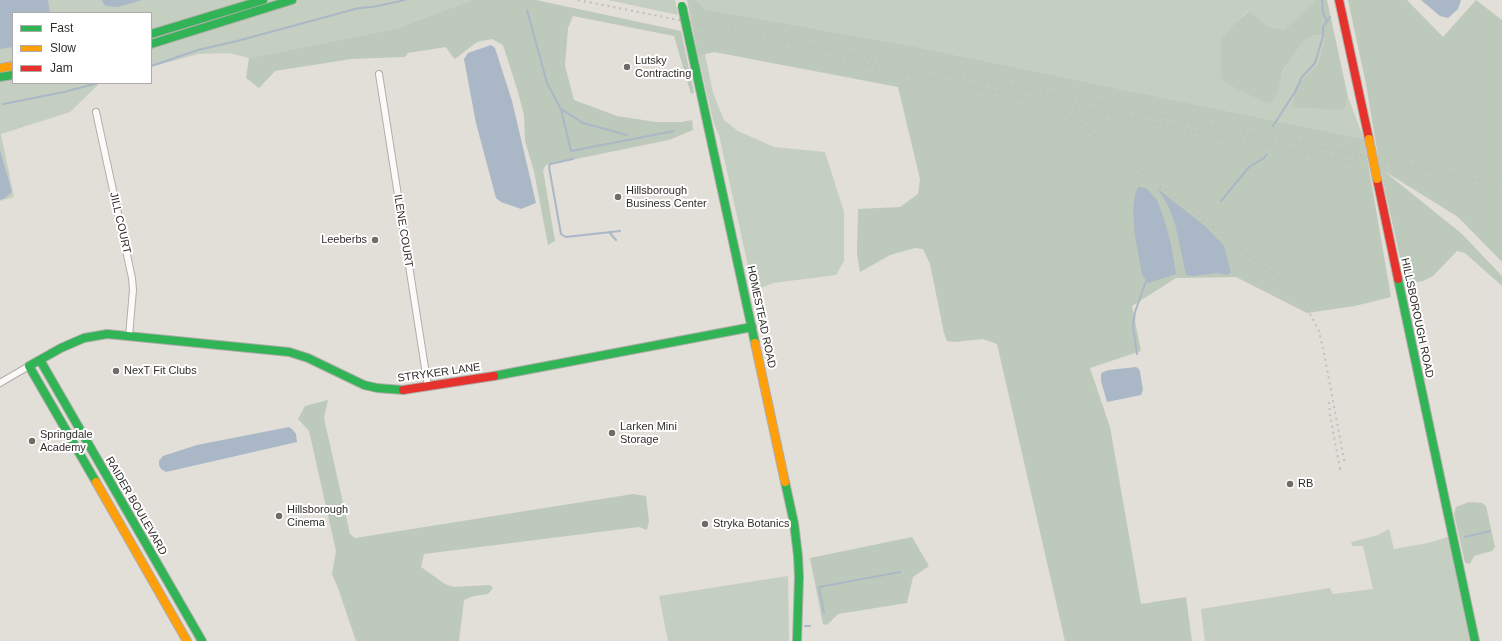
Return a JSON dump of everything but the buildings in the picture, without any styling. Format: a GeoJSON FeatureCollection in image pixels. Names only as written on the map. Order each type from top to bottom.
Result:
{"type":"FeatureCollection","features":[{"type":"Feature","properties":{"kind":"main road"},"geometry":{"type":"LineString","coordinates":[[152,34],[263,0]]}},
{"type":"Feature","properties":{"kind":"main road"},"geometry":{"type":"LineString","coordinates":[[152,44],[292,0]]}},
{"type":"Feature","properties":{"kind":"main road","name":"HILLSBOROUGH ROAD"},"geometry":{"type":"LineString","coordinates":[[1339,0],[1474,641]]}},
{"type":"Feature","properties":{"kind":"main road","name":"HOMESTEAD ROAD"},"geometry":{"type":"LineString","coordinates":[[682,3],[795,528],[799,577],[797,641]]}},
{"type":"Feature","properties":{"kind":"main road"},"geometry":{"type":"LineString","coordinates":[[0,68],[12,66]]}},
{"type":"Feature","properties":{"kind":"main road"},"geometry":{"type":"LineString","coordinates":[[0,77],[12,75]]}},
{"type":"Feature","properties":{"kind":"main road","name":"STRYKER LANE"},"geometry":{"type":"LineString","coordinates":[[29,366],[61,348],[84,338],[107,334],[289,352],[308,358],[353,381],[377,388],[402,390],[521,372],[752,327]]}},
{"type":"Feature","properties":{"kind":"main road","name":"RAIDER BOULEVARD"},"geometry":{"type":"LineString","coordinates":[[40,360],[202,641]]}},
{"type":"Feature","properties":{"kind":"main road","name":"RAIDER BOULEVARD"},"geometry":{"type":"LineString","coordinates":[[29,366],[187,641]]}},
{"type":"Feature","properties":{"kind":"street","name":"ILENE COURT"},"geometry":{"type":"LineString","coordinates":[[379,74],[428,387]]}},
{"type":"Feature","properties":{"kind":"street","name":"JILL COURT"},"geometry":{"type":"LineString","coordinates":[[96,112],[132,278],[133,290],[129,336]]}},
{"type":"Feature","properties":{"kind":"street","name":"STRYKER LANE"},"geometry":{"type":"LineString","coordinates":[[0,383],[29,366]]}},
{"type":"Feature","properties":{"kind":"green space"},"geometry":{"type":"Polygon","coordinates":[[[0,0],[472,0],[398,28],[249,58],[229,53],[198,54],[152,67],[152,12],[12,12],[12,84],[99,84],[70,112],[1,134],[14,197],[0,201],[0,0]]]}},
{"type":"Feature","properties":{"kind":"green space"},"geometry":{"type":"Polygon","coordinates":[[[472,0],[536,0],[681,31],[694,93],[691,94],[674,36],[573,16],[568,28],[565,66],[574,100],[617,116],[656,122],[682,122],[692,120],[693,130],[669,140],[546,165],[543,170],[555,241],[548,245],[534,171],[525,141],[524,115],[503,45],[492,39],[477,42],[455,59],[446,47],[408,53],[405,57],[351,59],[275,71],[259,88],[246,78],[249,58],[398,28],[472,0]]]}},
{"type":"Feature","properties":{"kind":"green space"},"geometry":{"type":"Polygon","coordinates":[[[608,0],[675,0],[678,15],[608,0]]]}},
{"type":"Feature","properties":{"kind":"green space"},"geometry":{"type":"Polygon","coordinates":[[[687,0],[696,0],[704,9],[912,46],[1364,139],[1391,297],[1355,306],[1307,313],[1236,277],[1176,278],[1132,306],[1141,351],[1090,368],[1110,427],[1141,604],[1186,597],[1192,641],[1065,641],[997,344],[983,339],[955,342],[947,341],[944,333],[930,264],[923,249],[915,248],[890,255],[860,272],[857,254],[858,209],[900,207],[918,194],[920,179],[898,87],[714,52],[698,56],[687,0]]]}},
{"type":"Feature","properties":{"kind":"green space"},"geometry":{"type":"Polygon","coordinates":[[[696,0],[1315,0],[1284,30],[1267,26],[1248,11],[1221,39],[1221,78],[1270,105],[1278,93],[1279,81],[1283,71],[1303,42],[1312,36],[1321,35],[1325,37],[1318,64],[1296,87],[1291,106],[1346,106],[1348,97],[1364,139],[912,46],[704,9],[696,0]]]}},
{"type":"Feature","properties":{"kind":"green space"},"geometry":{"type":"Polygon","coordinates":[[[1315,0],[1327,0],[1348,97],[1346,106],[1341,110],[1291,107],[1296,87],[1318,64],[1325,37],[1321,35],[1312,36],[1303,42],[1283,70],[1278,93],[1270,105],[1232,86],[1221,78],[1221,39],[1234,24],[1249,11],[1267,26],[1284,30],[1315,0]]]}},
{"type":"Feature","properties":{"kind":"green space"},"geometry":{"type":"Polygon","coordinates":[[[1348,0],[1407,0],[1443,37],[1476,0],[1502,20],[1502,262],[1458,217],[1384,171],[1462,234],[1502,276],[1502,286],[1465,253],[1457,251],[1433,276],[1423,281],[1406,284],[1380,168],[1366,84],[1348,0]]]}},
{"type":"Feature","properties":{"kind":"green space"},"geometry":{"type":"Polygon","coordinates":[[[705,54],[713,93],[724,120],[738,131],[774,147],[825,152],[844,212],[844,261],[836,275],[773,283],[761,288],[757,303],[719,135],[714,124],[698,56],[705,54]]]}},
{"type":"Feature","properties":{"kind":"green space"},"geometry":{"type":"Polygon","coordinates":[[[328,400],[324,418],[350,534],[355,538],[633,494],[646,496],[649,521],[647,530],[639,527],[424,554],[421,567],[445,584],[454,587],[490,585],[493,588],[488,594],[474,596],[464,600],[459,641],[356,641],[332,574],[336,551],[309,431],[298,419],[305,406],[328,400]]]}},
{"type":"Feature","properties":{"kind":"green space"},"geometry":{"type":"Polygon","coordinates":[[[1469,502],[1482,503],[1486,506],[1495,547],[1492,551],[1474,556],[1470,564],[1465,563],[1454,514],[1456,507],[1469,502]]]}},
{"type":"Feature","properties":{"kind":"green space"},"geometry":{"type":"Polygon","coordinates":[[[1389,529],[1394,549],[1428,543],[1448,537],[1470,641],[1205,641],[1201,609],[1330,588],[1333,594],[1373,589],[1363,546],[1352,546],[1351,542],[1378,535],[1389,529]]]}},
{"type":"Feature","properties":{"kind":"green space"},"geometry":{"type":"Polygon","coordinates":[[[912,537],[929,566],[913,577],[907,603],[838,614],[827,625],[823,624],[810,558],[912,537]]]}},
{"type":"Feature","properties":{"kind":"green space"},"geometry":{"type":"Polygon","coordinates":[[[788,576],[789,641],[668,641],[659,596],[788,576]]]}},
{"type":"Feature","properties":{"kind":"water"},"geometry":{"type":"Polygon","coordinates":[[[0,0],[48,0],[50,12],[12,12],[12,47],[0,49],[0,0]]]}},
{"type":"Feature","properties":{"kind":"water"},"geometry":{"type":"Polygon","coordinates":[[[102,0],[142,0],[118,7],[106,6],[102,0]]]}},
{"type":"Feature","properties":{"kind":"water"},"geometry":{"type":"Polygon","coordinates":[[[1421,0],[1461,0],[1458,9],[1448,18],[1440,16],[1421,0]]]}},
{"type":"Feature","properties":{"kind":"water"},"geometry":{"type":"Polygon","coordinates":[[[491,45],[495,48],[512,101],[536,203],[521,209],[501,202],[496,198],[476,123],[464,59],[468,53],[491,45]]]}},
{"type":"Feature","properties":{"kind":"water"},"geometry":{"type":"Polygon","coordinates":[[[0,150],[12,192],[0,200],[0,150]]]}},
{"type":"Feature","properties":{"kind":"water"},"geometry":{"type":"Polygon","coordinates":[[[1138,187],[1146,188],[1157,200],[1171,244],[1176,274],[1148,283],[1142,275],[1135,236],[1133,210],[1135,195],[1138,187]]]}},
{"type":"Feature","properties":{"kind":"water"},"geometry":{"type":"Polygon","coordinates":[[[1158,189],[1206,227],[1224,246],[1231,273],[1226,275],[1218,273],[1193,276],[1186,275],[1175,223],[1168,206],[1158,189]]]}},
{"type":"Feature","properties":{"kind":"water"},"geometry":{"type":"Polygon","coordinates":[[[1136,367],[1140,372],[1143,390],[1141,395],[1107,402],[1101,381],[1101,374],[1109,370],[1136,367]]]}},
{"type":"Feature","properties":{"kind":"water"},"geometry":{"type":"Polygon","coordinates":[[[289,427],[296,434],[297,442],[166,472],[161,469],[159,465],[159,461],[163,456],[197,445],[289,427]]]}},
{"type":"Feature","properties":{"kind":"waterway"},"geometry":{"type":"LineString","coordinates":[[152,66],[198,50],[359,8],[373,7],[405,0]]}},
{"type":"Feature","properties":{"kind":"waterway"},"geometry":{"type":"LineString","coordinates":[[1322,0],[1323,13],[1327,22]]}},
{"type":"Feature","properties":{"kind":"waterway"},"geometry":{"type":"LineString","coordinates":[[527,10],[547,83],[561,109],[583,123],[627,135]]}},
{"type":"Feature","properties":{"kind":"waterway"},"geometry":{"type":"LineString","coordinates":[[1273,126],[1295,92],[1302,77],[1315,63],[1323,36],[1323,27],[1330,17]]}},
{"type":"Feature","properties":{"kind":"waterway"},"geometry":{"type":"LineString","coordinates":[[3,104],[64,92],[94,84]]}},
{"type":"Feature","properties":{"kind":"waterway"},"geometry":{"type":"LineString","coordinates":[[561,109],[571,151],[674,131]]}},
{"type":"Feature","properties":{"kind":"waterway"},"geometry":{"type":"LineString","coordinates":[[1221,201],[1249,167],[1264,158],[1267,154]]}},
{"type":"Feature","properties":{"kind":"waterway"},"geometry":{"type":"LineString","coordinates":[[573,159],[550,164],[549,167],[561,234],[566,237],[620,231]]}},
{"type":"Feature","properties":{"kind":"waterway"},"geometry":{"type":"LineString","coordinates":[[609,232],[616,240]]}},
{"type":"Feature","properties":{"kind":"waterway"},"geometry":{"type":"LineString","coordinates":[[1137,354],[1133,326],[1135,312],[1146,281]]}},
{"type":"Feature","properties":{"kind":"waterway"},"geometry":{"type":"LineString","coordinates":[[1465,537],[1490,531]]}},
{"type":"Feature","properties":{"kind":"waterway"},"geometry":{"type":"LineString","coordinates":[[824,613],[819,587],[900,572]]}},
{"type":"Feature","properties":{"kind":"waterway"},"geometry":{"type":"LineString","coordinates":[[805,626],[810,626]]}},
{"type":"Feature","properties":{"kind":"railway"},"geometry":{"type":"LineString","coordinates":[[578,0],[1379,159],[1502,186]]}},
{"type":"Feature","properties":{"kind":"railway"},"geometry":{"type":"LineString","coordinates":[[840,58],[920,77],[1361,164]]}},
{"type":"Feature","properties":{"kind":"railway"},"geometry":{"type":"LineString","coordinates":[[1042,105],[1056,110],[1082,125],[1291,288],[1307,308],[1319,331],[1345,465]]}},
{"type":"Feature","properties":{"kind":"railway"},"geometry":{"type":"LineString","coordinates":[[1329,402],[1340,469],[1340,467]]}},
{"type":"Feature","properties":{"kind":"traffic: fast"},"geometry":{"type":"LineString","coordinates":[[152,34],[263,0]]}},
{"type":"Feature","properties":{"kind":"traffic: fast"},"geometry":{"type":"LineString","coordinates":[[152,44],[292,0]]}},
{"type":"Feature","properties":{"kind":"traffic: fast"},"geometry":{"type":"LineString","coordinates":[[682,6],[690,43]]}},
{"type":"Feature","properties":{"kind":"traffic: fast"},"geometry":{"type":"LineString","coordinates":[[690,43],[755,343]]}},
{"type":"Feature","properties":{"kind":"traffic: fast"},"geometry":{"type":"LineString","coordinates":[[0,77],[12,75]]}},
{"type":"Feature","properties":{"kind":"traffic: fast"},"geometry":{"type":"LineString","coordinates":[[1398,279],[1475,641]]}},
{"type":"Feature","properties":{"kind":"traffic: fast"},"geometry":{"type":"LineString","coordinates":[[494,376],[752,327]]}},
{"type":"Feature","properties":{"kind":"traffic: fast"},"geometry":{"type":"LineString","coordinates":[[96,482],[29,366],[61,348],[84,338],[107,334],[289,352],[308,358],[364,385],[377,388],[403,390]]}},
{"type":"Feature","properties":{"kind":"traffic: fast"},"geometry":{"type":"LineString","coordinates":[[40,360],[202,641]]}},
{"type":"Feature","properties":{"kind":"traffic: fast"},"geometry":{"type":"LineString","coordinates":[[785,482],[794,523],[798,556],[799,577],[797,641]]}},
{"type":"Feature","properties":{"kind":"traffic: slow"},"geometry":{"type":"LineString","coordinates":[[0,68],[12,66]]}},
{"type":"Feature","properties":{"kind":"traffic: slow"},"geometry":{"type":"LineString","coordinates":[[1369,139],[1377,179]]}},
{"type":"Feature","properties":{"kind":"traffic: slow"},"geometry":{"type":"LineString","coordinates":[[755,343],[785,482]]}},
{"type":"Feature","properties":{"kind":"traffic: slow"},"geometry":{"type":"LineString","coordinates":[[96,482],[187,641]]}},
{"type":"Feature","properties":{"kind":"traffic: jam"},"geometry":{"type":"LineString","coordinates":[[1339,0],[1369,139]]}},
{"type":"Feature","properties":{"kind":"traffic: jam"},"geometry":{"type":"LineString","coordinates":[[1377,179],[1398,279]]}},
{"type":"Feature","properties":{"kind":"traffic: jam"},"geometry":{"type":"LineString","coordinates":[[403,390],[494,376]]}},
{"type":"Feature","properties":{"kind":"place","name":"Lutsky Contracting"},"geometry":{"type":"Point","coordinates":[627,67]}},
{"type":"Feature","properties":{"kind":"place","name":"Hillsborough Business Center"},"geometry":{"type":"Point","coordinates":[618,197]}},
{"type":"Feature","properties":{"kind":"place","name":"Leeberbs"},"geometry":{"type":"Point","coordinates":[375,240]}},
{"type":"Feature","properties":{"kind":"place","name":"NexT Fit Clubs"},"geometry":{"type":"Point","coordinates":[116,371]}},
{"type":"Feature","properties":{"kind":"place","name":"Larken Mini Storage"},"geometry":{"type":"Point","coordinates":[612,433]}},
{"type":"Feature","properties":{"kind":"place","name":"Springdale Academy"},"geometry":{"type":"Point","coordinates":[32,441]}},
{"type":"Feature","properties":{"kind":"place","name":"RB"},"geometry":{"type":"Point","coordinates":[1290,484]}},
{"type":"Feature","properties":{"kind":"place","name":"Hillsborough Cinema"},"geometry":{"type":"Point","coordinates":[279,516]}},
{"type":"Feature","properties":{"kind":"place","name":"Stryka Botanics"},"geometry":{"type":"Point","coordinates":[705,524]}}]}
